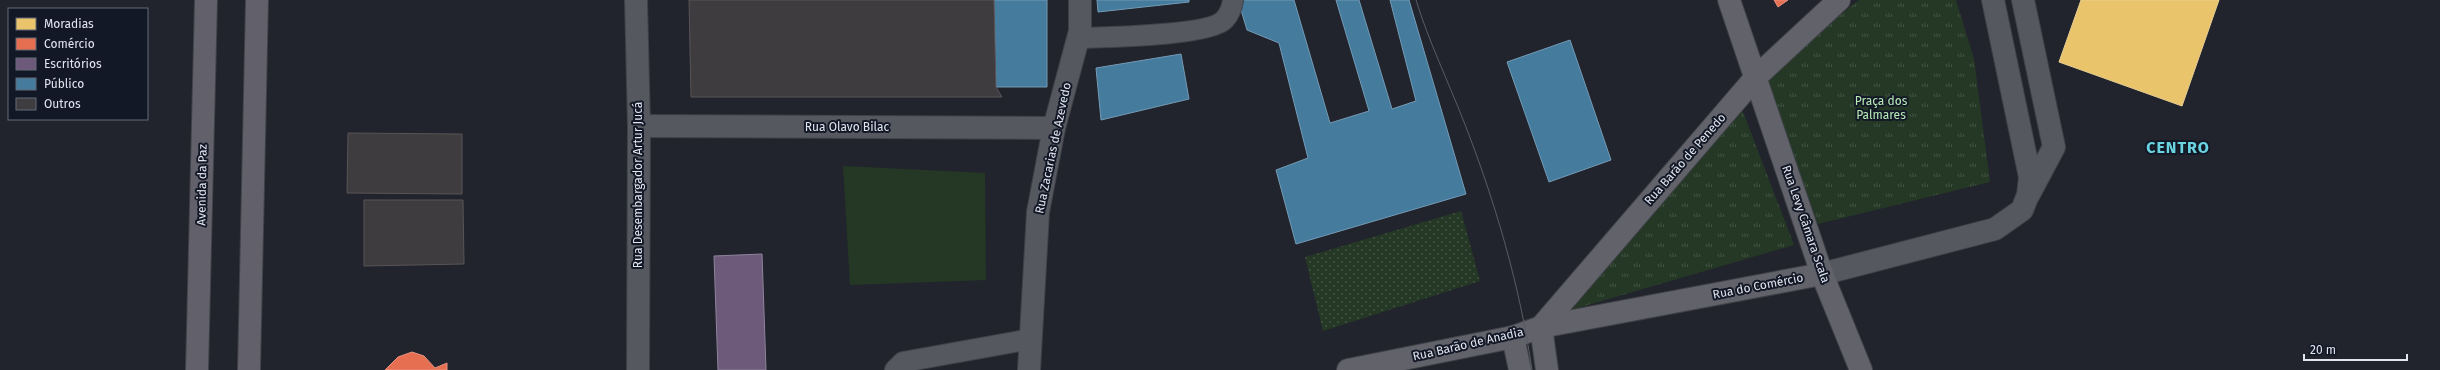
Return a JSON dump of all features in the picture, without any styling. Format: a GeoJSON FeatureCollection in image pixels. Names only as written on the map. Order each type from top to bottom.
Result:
{"type":"FeatureCollection","features":[{"type":"Feature","properties":{"kind":"highway","name":"Avenida da Paz"},"geometry":{"type":"LineString","coordinates":[[197,370],[206,0]]}},
{"type":"Feature","properties":{"kind":"highway"},"geometry":{"type":"LineString","coordinates":[[249,370],[257,0]]}},
{"type":"Feature","properties":{"kind":"street","name":"Rua Desembargador Artur Jucá"},"geometry":{"type":"LineString","coordinates":[[636,0],[639,126],[638,370]]}},
{"type":"Feature","properties":{"kind":"street","name":"Rua Zacarias de Azevedo"},"geometry":{"type":"LineString","coordinates":[[1030,370],[1038,212],[1054,128],[1080,31],[1080,0]]}},
{"type":"Feature","properties":{"kind":"street","name":"Rua Levy Câmara Scala"},"geometry":{"type":"LineString","coordinates":[[1729,0],[1822,274],[1861,370]]}},
{"type":"Feature","properties":{"kind":"street","name":"Rua Barão de Penedo"},"geometry":{"type":"LineString","coordinates":[[1541,327],[1756,77],[1839,0]]}},
{"type":"Feature","properties":{"kind":"street"},"geometry":{"type":"LineString","coordinates":[[1993,0],[2030,177],[2028,195]]}},
{"type":"Feature","properties":{"kind":"street"},"geometry":{"type":"LineString","coordinates":[[2023,0],[2054,147],[2028,195]]}},
{"type":"Feature","properties":{"kind":"street","name":"Rua Olavo Bilac"},"geometry":{"type":"LineString","coordinates":[[639,126],[1054,128]]}},
{"type":"Feature","properties":{"kind":"street","name":"Rua do Comércio"},"geometry":{"type":"LineString","coordinates":[[1541,327],[1822,274],[1995,229],[2022,210],[2028,195]]}},
{"type":"Feature","properties":{"kind":"street"},"geometry":{"type":"LineString","coordinates":[[1541,327],[1547,370]]}},
{"type":"Feature","properties":{"kind":"street","name":"Rua Barão de Anadia"},"geometry":{"type":"LineString","coordinates":[[1348,370],[1513,337],[1541,327]]}},
{"type":"Feature","properties":{"kind":"street"},"geometry":{"type":"LineString","coordinates":[[1513,337],[1520,370]]}},
{"type":"Feature","properties":{"kind":"lane"},"geometry":{"type":"LineString","coordinates":[[1078,38],[1196,30],[1224,20],[1231,9],[1233,0]]}},
{"type":"Feature","properties":{"kind":"lane"},"geometry":{"type":"LineString","coordinates":[[895,370],[903,362],[1031,339]]}},
{"type":"Feature","properties":{"kind":"green space","name":"Praça dos Palmares"},"geometry":{"type":"Polygon","coordinates":[[[1859,0],[1956,0],[1974,59],[1990,182],[1818,224],[1761,77],[1859,0]]]}},
{"type":"Feature","properties":{"kind":"green space"},"geometry":{"type":"Polygon","coordinates":[[[1740,104],[1794,245],[1557,314],[1740,104]]]}},
{"type":"Feature","properties":{"kind":"green space"},"geometry":{"type":"Polygon","coordinates":[[[843,166],[985,173],[986,280],[850,285],[843,166]]]}},
{"type":"Feature","properties":{"kind":"green space"},"geometry":{"type":"Polygon","coordinates":[[[1461,211],[1480,281],[1323,331],[1305,257],[1461,211]]]}},
{"type":"Feature","properties":{"kind":"building: Moradias"},"geometry":{"type":"Polygon","coordinates":[[[2081,0],[2219,0],[2182,106],[2059,62],[2081,0]]]}},
{"type":"Feature","properties":{"kind":"building: Comércio"},"geometry":{"type":"Polygon","coordinates":[[[1774,0],[1788,0],[1778,7],[1774,0]]]}},
{"type":"Feature","properties":{"kind":"building: Comércio"},"geometry":{"type":"Polygon","coordinates":[[[412,352],[424,356],[435,368],[447,363],[447,370],[385,370],[398,357],[412,352]]]}},
{"type":"Feature","properties":{"kind":"building: Escritórios"},"geometry":{"type":"Polygon","coordinates":[[[762,254],[766,370],[718,370],[714,256],[762,254]]]}},
{"type":"Feature","properties":{"kind":"building: Público"},"geometry":{"type":"Polygon","coordinates":[[[994,0],[1047,0],[1047,87],[996,87],[994,0]]]}},
{"type":"Feature","properties":{"kind":"building: Público"},"geometry":{"type":"Polygon","coordinates":[[[1097,0],[1189,0],[1189,2],[1098,12],[1097,0]]]}},
{"type":"Feature","properties":{"kind":"building: Público"},"geometry":{"type":"Polygon","coordinates":[[[1238,0],[1294,0],[1330,123],[1369,111],[1336,0],[1359,0],[1392,109],[1416,101],[1390,0],[1409,0],[1466,194],[1296,244],[1276,170],[1308,158],[1279,43],[1247,30],[1238,0]]]}},
{"type":"Feature","properties":{"kind":"building: Público"},"geometry":{"type":"Polygon","coordinates":[[[1570,40],[1611,160],[1549,182],[1507,62],[1570,40]]]}},
{"type":"Feature","properties":{"kind":"building: Público"},"geometry":{"type":"Polygon","coordinates":[[[1181,54],[1189,99],[1101,120],[1096,68],[1181,54]]]}},
{"type":"Feature","properties":{"kind":"building: Outros"},"geometry":{"type":"Polygon","coordinates":[[[689,0],[994,0],[996,87],[1002,97],[691,97],[689,0]]]}},
{"type":"Feature","properties":{"kind":"building: Outros"},"geometry":{"type":"Polygon","coordinates":[[[348,133],[462,134],[462,194],[347,193],[348,133]]]}},
{"type":"Feature","properties":{"kind":"building: Outros"},"geometry":{"type":"Polygon","coordinates":[[[364,200],[463,200],[464,264],[364,266],[364,200]]]}},
{"type":"Feature","properties":{"kind":"tram line"},"geometry":{"type":"LineString","coordinates":[[1416,0],[1475,152],[1496,213],[1521,307],[1532,370]]}},
{"type":"Feature","properties":{"kind":"district","name":"CENTRO"},"geometry":{"type":"Point","coordinates":[2178,147]}}]}
